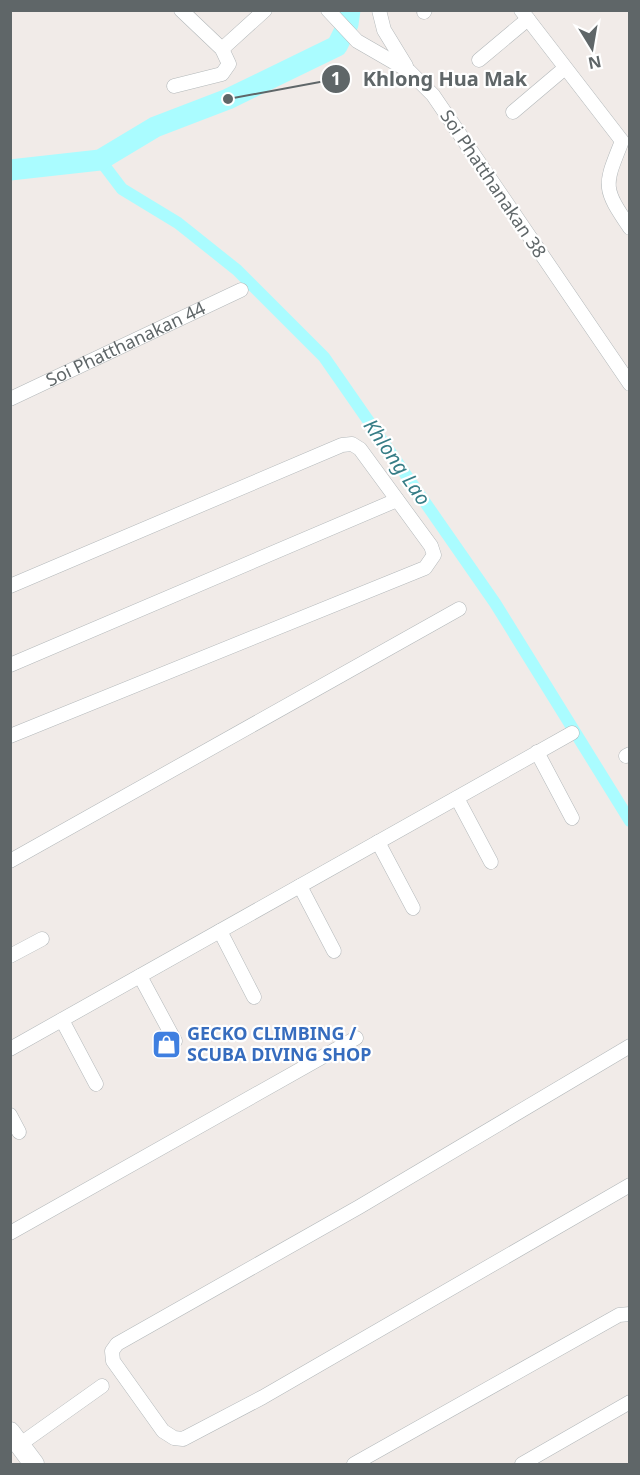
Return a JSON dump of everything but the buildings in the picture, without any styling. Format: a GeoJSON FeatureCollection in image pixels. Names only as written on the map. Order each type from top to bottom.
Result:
{"type":"FeatureCollection","features":[{"type":"Feature","properties":{"kind":"street"},"geometry":{"type":"LineString","coordinates":[[174,86],[222,74],[228,64],[222,49],[181,10]]}},
{"type":"Feature","properties":{"kind":"street"},"geometry":{"type":"LineString","coordinates":[[222,49],[265,10]]}},
{"type":"Feature","properties":{"kind":"street"},"geometry":{"type":"LineString","coordinates":[[379,10],[384,30],[409,70]]}},
{"type":"Feature","properties":{"kind":"street","name":"Soi Phatthanakan 38"},"geometry":{"type":"LineString","coordinates":[[329,11],[357,41],[409,70],[433,95],[630,384]]}},
{"type":"Feature","properties":{"kind":"street"},"geometry":{"type":"LineString","coordinates":[[479,60],[524,15],[626,145],[610,170],[608,194],[630,228]]}},
{"type":"Feature","properties":{"kind":"street"},"geometry":{"type":"LineString","coordinates":[[513,112],[565,68]]}},
{"type":"Feature","properties":{"kind":"street","name":"Soi Phatthanakan 44"},"geometry":{"type":"LineString","coordinates":[[10,399],[241,290]]}},
{"type":"Feature","properties":{"kind":"street"},"geometry":{"type":"LineString","coordinates":[[10,586],[342,445],[352,444],[360,449],[434,555],[425,568],[10,736]]}},
{"type":"Feature","properties":{"kind":"street"},"geometry":{"type":"LineString","coordinates":[[10,665],[397,500]]}},
{"type":"Feature","properties":{"kind":"street"},"geometry":{"type":"LineString","coordinates":[[10,861],[459,609]]}},
{"type":"Feature","properties":{"kind":"street"},"geometry":{"type":"LineString","coordinates":[[10,1049],[572,733]]}},
{"type":"Feature","properties":{"kind":"street"},"geometry":{"type":"LineString","coordinates":[[537,753],[572,818]]}},
{"type":"Feature","properties":{"kind":"street"},"geometry":{"type":"LineString","coordinates":[[457,798],[491,862]]}},
{"type":"Feature","properties":{"kind":"street"},"geometry":{"type":"LineString","coordinates":[[378,842],[413,908]]}},
{"type":"Feature","properties":{"kind":"street"},"geometry":{"type":"LineString","coordinates":[[300,886],[334,951]]}},
{"type":"Feature","properties":{"kind":"street"},"geometry":{"type":"LineString","coordinates":[[220,931],[254,997]]}},
{"type":"Feature","properties":{"kind":"street"},"geometry":{"type":"LineString","coordinates":[[10,956],[42,939]]}},
{"type":"Feature","properties":{"kind":"street"},"geometry":{"type":"LineString","coordinates":[[140,976],[175,1041]]}},
{"type":"Feature","properties":{"kind":"street"},"geometry":{"type":"LineString","coordinates":[[62,1020],[96,1084]]}},
{"type":"Feature","properties":{"kind":"street"},"geometry":{"type":"LineString","coordinates":[[10,1233],[356,1038]]}},
{"type":"Feature","properties":{"kind":"street"},"geometry":{"type":"LineString","coordinates":[[630,1046],[359,1207],[117,1344],[112,1351],[113,1361],[163,1431],[174,1438],[183,1439],[263,1397],[630,1185]]}},
{"type":"Feature","properties":{"kind":"street"},"geometry":{"type":"LineString","coordinates":[[10,1115],[20,1132]]}},
{"type":"Feature","properties":{"kind":"street"},"geometry":{"type":"LineString","coordinates":[[354,1464],[619,1314],[630,1314]]}},
{"type":"Feature","properties":{"kind":"street"},"geometry":{"type":"LineString","coordinates":[[34,1464],[15,1438],[102,1386]]}},
{"type":"Feature","properties":{"kind":"street"},"geometry":{"type":"LineString","coordinates":[[522,1464],[630,1402]]}},
{"type":"Feature","properties":{"kind":"waterway"},"geometry":{"type":"LineString","coordinates":[[10,170],[100,160],[155,127],[228,99],[337,46],[348,24],[350,10]]}},
{"type":"Feature","properties":{"kind":"waterway","name":"Khlong Lao"},"geometry":{"type":"LineString","coordinates":[[100,160],[122,189],[178,223],[237,270],[324,357],[495,603],[630,821]]}},
{"type":"Feature","properties":{"kind":"place","name":"Khlong Hua Mak"},"geometry":{"type":"Point","coordinates":[228,99]}},
{"type":"Feature","properties":{"kind":"place","name":"GECKO CLIMBING / SCUBA DIVING SHOP"},"geometry":{"type":"Point","coordinates":[166,1044]}}]}
